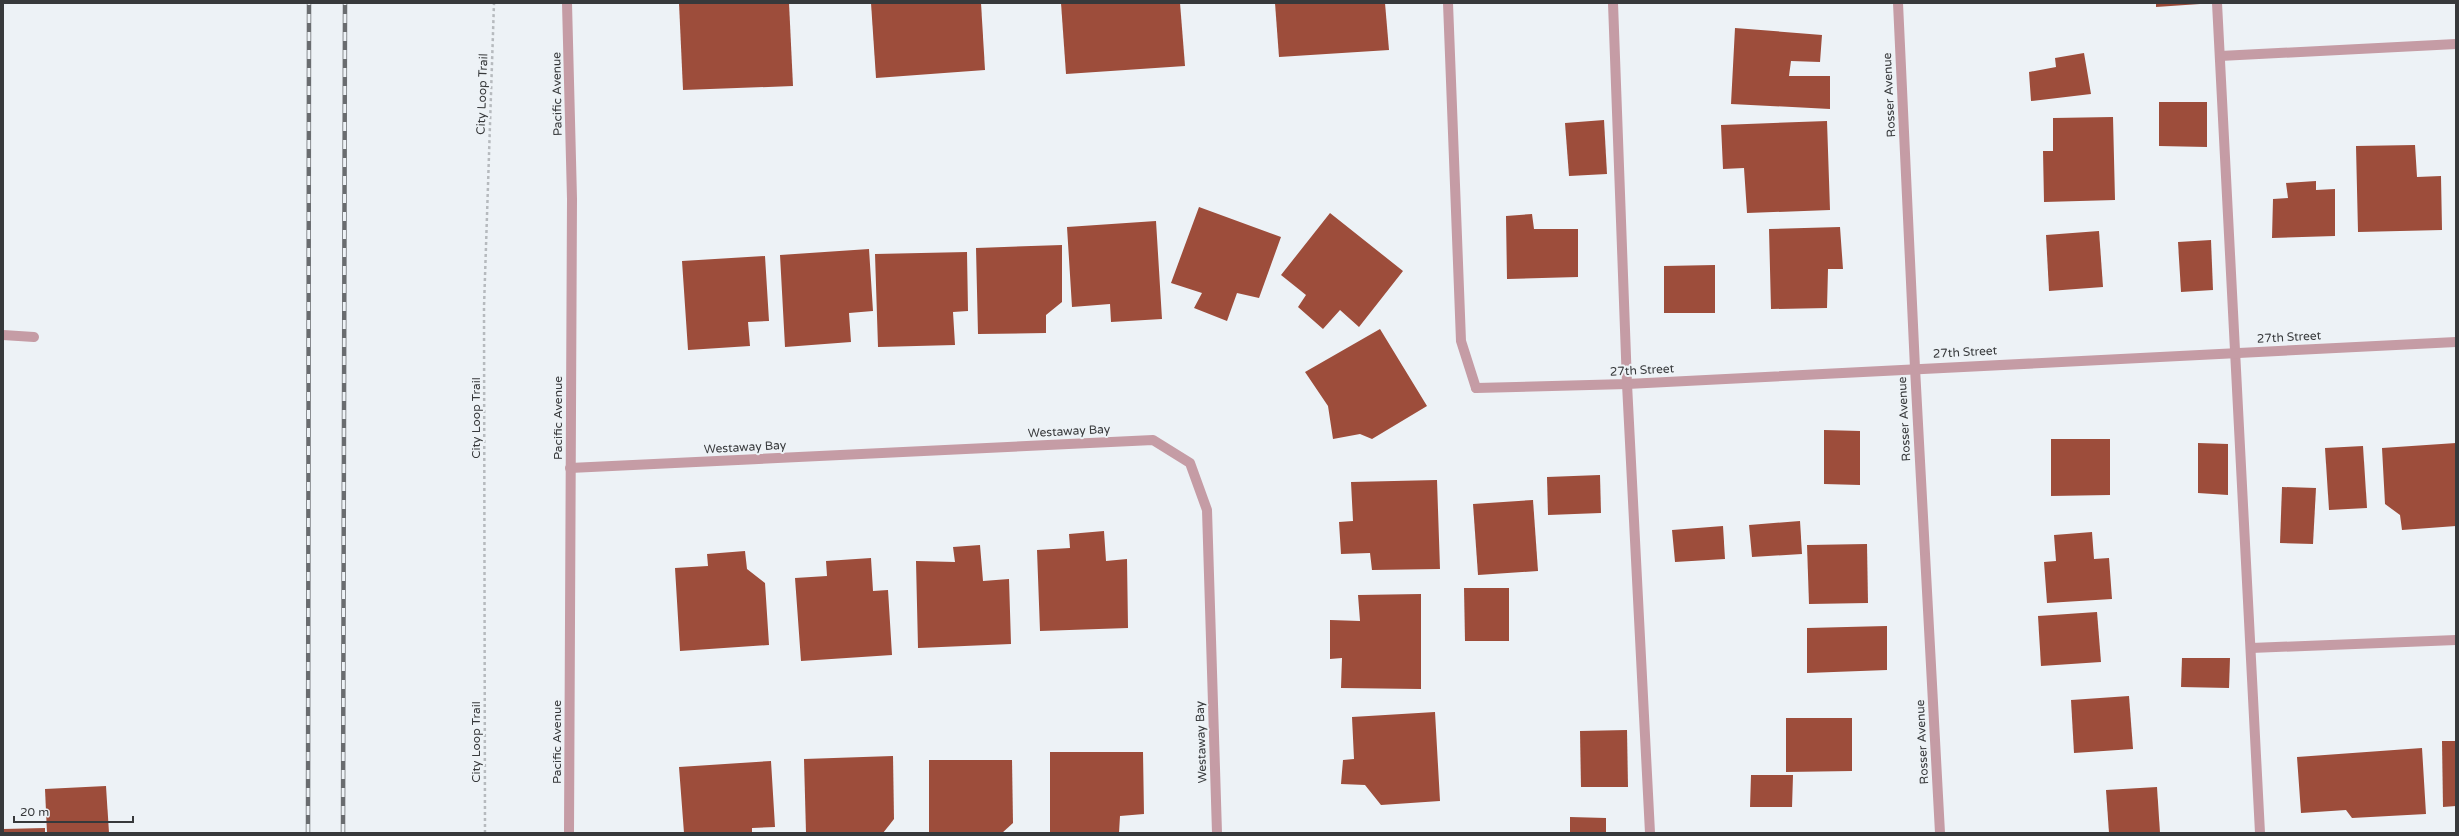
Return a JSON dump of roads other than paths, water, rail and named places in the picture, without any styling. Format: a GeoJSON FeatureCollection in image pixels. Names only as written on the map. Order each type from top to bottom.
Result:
{"type":"FeatureCollection","features":[{"type":"Feature","properties":{"kind":"street","name":"Pacific Avenue"},"geometry":{"type":"LineString","coordinates":[[567,3],[572,199],[569,833]]}},
{"type":"Feature","properties":{"kind":"street","name":"27th Street"},"geometry":{"type":"LineString","coordinates":[[1448,3],[1461,341],[1476,388],[1627,384],[1914,368],[2456,342]]}},
{"type":"Feature","properties":{"kind":"street"},"geometry":{"type":"LineString","coordinates":[[1613,3],[1627,384],[1650,833]]}},
{"type":"Feature","properties":{"kind":"street","name":"Rosser Avenue"},"geometry":{"type":"LineString","coordinates":[[1898,3],[1914,368],[1940,833]]}},
{"type":"Feature","properties":{"kind":"street"},"geometry":{"type":"LineString","coordinates":[[2217,3],[2260,833]]}},
{"type":"Feature","properties":{"kind":"street"},"geometry":{"type":"LineString","coordinates":[[2220,56],[2456,44]]}},
{"type":"Feature","properties":{"kind":"street"},"geometry":{"type":"LineString","coordinates":[[3,335],[34,337]]}},
{"type":"Feature","properties":{"kind":"street","name":"Westaway Bay"},"geometry":{"type":"LineString","coordinates":[[570,468],[1153,440],[1190,463],[1206,510],[1217,833]]}},
{"type":"Feature","properties":{"kind":"street"},"geometry":{"type":"LineString","coordinates":[[2250,648],[2456,640]]}},
{"type":"Feature","properties":{"kind":"railway"},"geometry":{"type":"LineString","coordinates":[[308,833],[309,3]]}},
{"type":"Feature","properties":{"kind":"railway"},"geometry":{"type":"LineString","coordinates":[[343,833],[345,3]]}}]}
